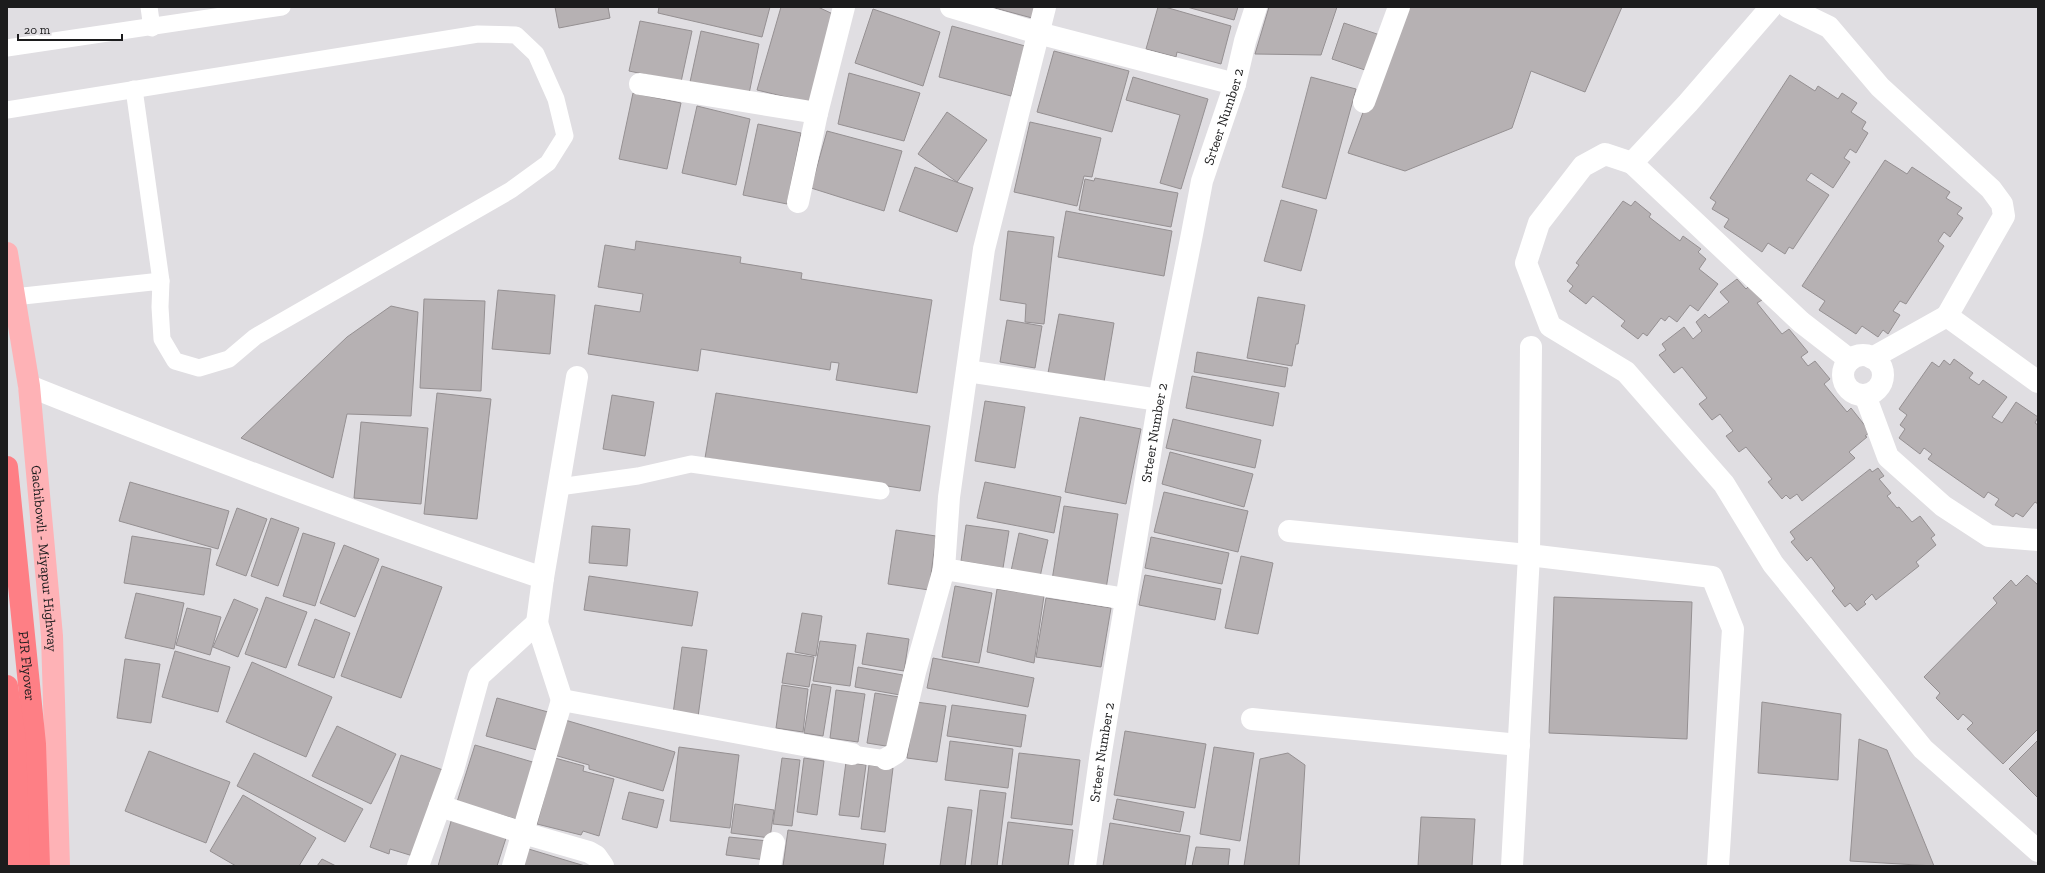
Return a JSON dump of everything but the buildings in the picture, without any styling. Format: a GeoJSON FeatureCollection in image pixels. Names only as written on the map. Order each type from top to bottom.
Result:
{"type":"FeatureCollection","features":[{"type":"Feature","properties":{"kind":"highway","name":"PJR Flyover"},"geometry":{"type":"LineString","coordinates":[[7,467],[35,744],[39,866]]}},
{"type":"Feature","properties":{"kind":"highway","name":"PJR Flyover"},"geometry":{"type":"LineString","coordinates":[[7,686],[15,740],[19,866]]}},
{"type":"Feature","properties":{"kind":"main road","name":"Gachibowli - Miyapur Highway"},"geometry":{"type":"LineString","coordinates":[[7,253],[30,386],[52,636],[58,866]]}},
{"type":"Feature","properties":{"kind":"street"},"geometry":{"type":"LineString","coordinates":[[798,202],[817,113],[844,7]]}},
{"type":"Feature","properties":{"kind":"street"},"geometry":{"type":"LineString","coordinates":[[951,7],[1038,33],[1235,84]]}},
{"type":"Feature","properties":{"kind":"street"},"geometry":{"type":"LineString","coordinates":[[886,759],[896,753],[916,672],[944,570],[949,497],[984,249],[1038,33],[1046,7]]}},
{"type":"Feature","properties":{"kind":"street","name":"Srteer Number 2"},"geometry":{"type":"LineString","coordinates":[[1085,866],[1126,599],[1159,400],[1202,181],[1235,84],[1245,41],[1256,7]]}},
{"type":"Feature","properties":{"kind":"street"},"geometry":{"type":"LineString","coordinates":[[1364,102],[1399,7]]}},
{"type":"Feature","properties":{"kind":"street"},"geometry":{"type":"LineString","coordinates":[[1632,163],[1688,103],[1771,7]]}},
{"type":"Feature","properties":{"kind":"street"},"geometry":{"type":"LineString","coordinates":[[1788,7],[1829,27],[1880,87],[1990,190],[2002,204],[2004,216],[1947,316],[1872,358]]}},
{"type":"Feature","properties":{"kind":"street"},"geometry":{"type":"LineString","coordinates":[[640,84],[817,113]]}},
{"type":"Feature","properties":{"kind":"street"},"geometry":{"type":"LineString","coordinates":[[1850,360],[1801,322],[1632,163],[1605,154],[1583,166],[1539,224],[1526,263],[1550,326],[1626,372],[1724,484],[1773,564],[1923,749],[2038,851]]}},
{"type":"Feature","properties":{"kind":"street"},"geometry":{"type":"LineString","coordinates":[[1947,316],[2038,382]]}},
{"type":"Feature","properties":{"kind":"street"},"geometry":{"type":"LineString","coordinates":[[1512,866],[1529,555],[1531,347]]}},
{"type":"Feature","properties":{"kind":"street"},"geometry":{"type":"LineString","coordinates":[[1859,355],[1872,358],[1878,362],[1883,378],[1877,389],[1865,395],[1851,392],[1842,376],[1845,366],[1850,360],[1859,355]]}},
{"type":"Feature","properties":{"kind":"street"},"geometry":{"type":"LineString","coordinates":[[967,371],[1159,400]]}},
{"type":"Feature","properties":{"kind":"street"},"geometry":{"type":"LineString","coordinates":[[513,866],[562,700],[537,623],[543,578],[577,377]]}},
{"type":"Feature","properties":{"kind":"street"},"geometry":{"type":"LineString","coordinates":[[30,386],[183,448],[453,548],[543,578]]}},
{"type":"Feature","properties":{"kind":"street"},"geometry":{"type":"LineString","coordinates":[[1865,395],[1888,457],[1944,506],[1989,536],[2038,540]]}},
{"type":"Feature","properties":{"kind":"street"},"geometry":{"type":"LineString","coordinates":[[1289,531],[1529,555],[1712,577],[1733,629],[1718,866]]}},
{"type":"Feature","properties":{"kind":"street"},"geometry":{"type":"LineString","coordinates":[[944,570],[1126,599]]}},
{"type":"Feature","properties":{"kind":"street"},"geometry":{"type":"LineString","coordinates":[[418,866],[453,770],[479,676],[537,623]]}},
{"type":"Feature","properties":{"kind":"street"},"geometry":{"type":"LineString","coordinates":[[562,700],[852,754]]}},
{"type":"Feature","properties":{"kind":"street"},"geometry":{"type":"LineString","coordinates":[[1252,719],[1519,745]]}},
{"type":"Feature","properties":{"kind":"street"},"geometry":{"type":"LineString","coordinates":[[440,806],[523,833],[589,852],[596,856],[603,866]]}},
{"type":"Feature","properties":{"kind":"street"},"geometry":{"type":"LineString","coordinates":[[770,866],[774,843]]}},
{"type":"Feature","properties":{"kind":"lane"},"geometry":{"type":"LineString","coordinates":[[149,7],[152,28]]}},
{"type":"Feature","properties":{"kind":"lane"},"geometry":{"type":"LineString","coordinates":[[7,48],[152,28],[282,7]]}},
{"type":"Feature","properties":{"kind":"lane"},"geometry":{"type":"LineString","coordinates":[[7,110],[134,89],[478,34],[516,35],[536,54],[556,98],[564,136],[548,163],[511,190],[255,337],[229,359],[199,368],[175,361],[162,339],[160,307],[161,281],[134,89]]}},
{"type":"Feature","properties":{"kind":"lane"},"geometry":{"type":"LineString","coordinates":[[14,297],[161,281]]}},
{"type":"Feature","properties":{"kind":"lane"},"geometry":{"type":"LineString","coordinates":[[559,487],[638,476],[691,464],[881,492]]}},
{"type":"Feature","properties":{"kind":"lane"},"geometry":{"type":"LineString","coordinates":[[852,754],[886,759]]}}]}
